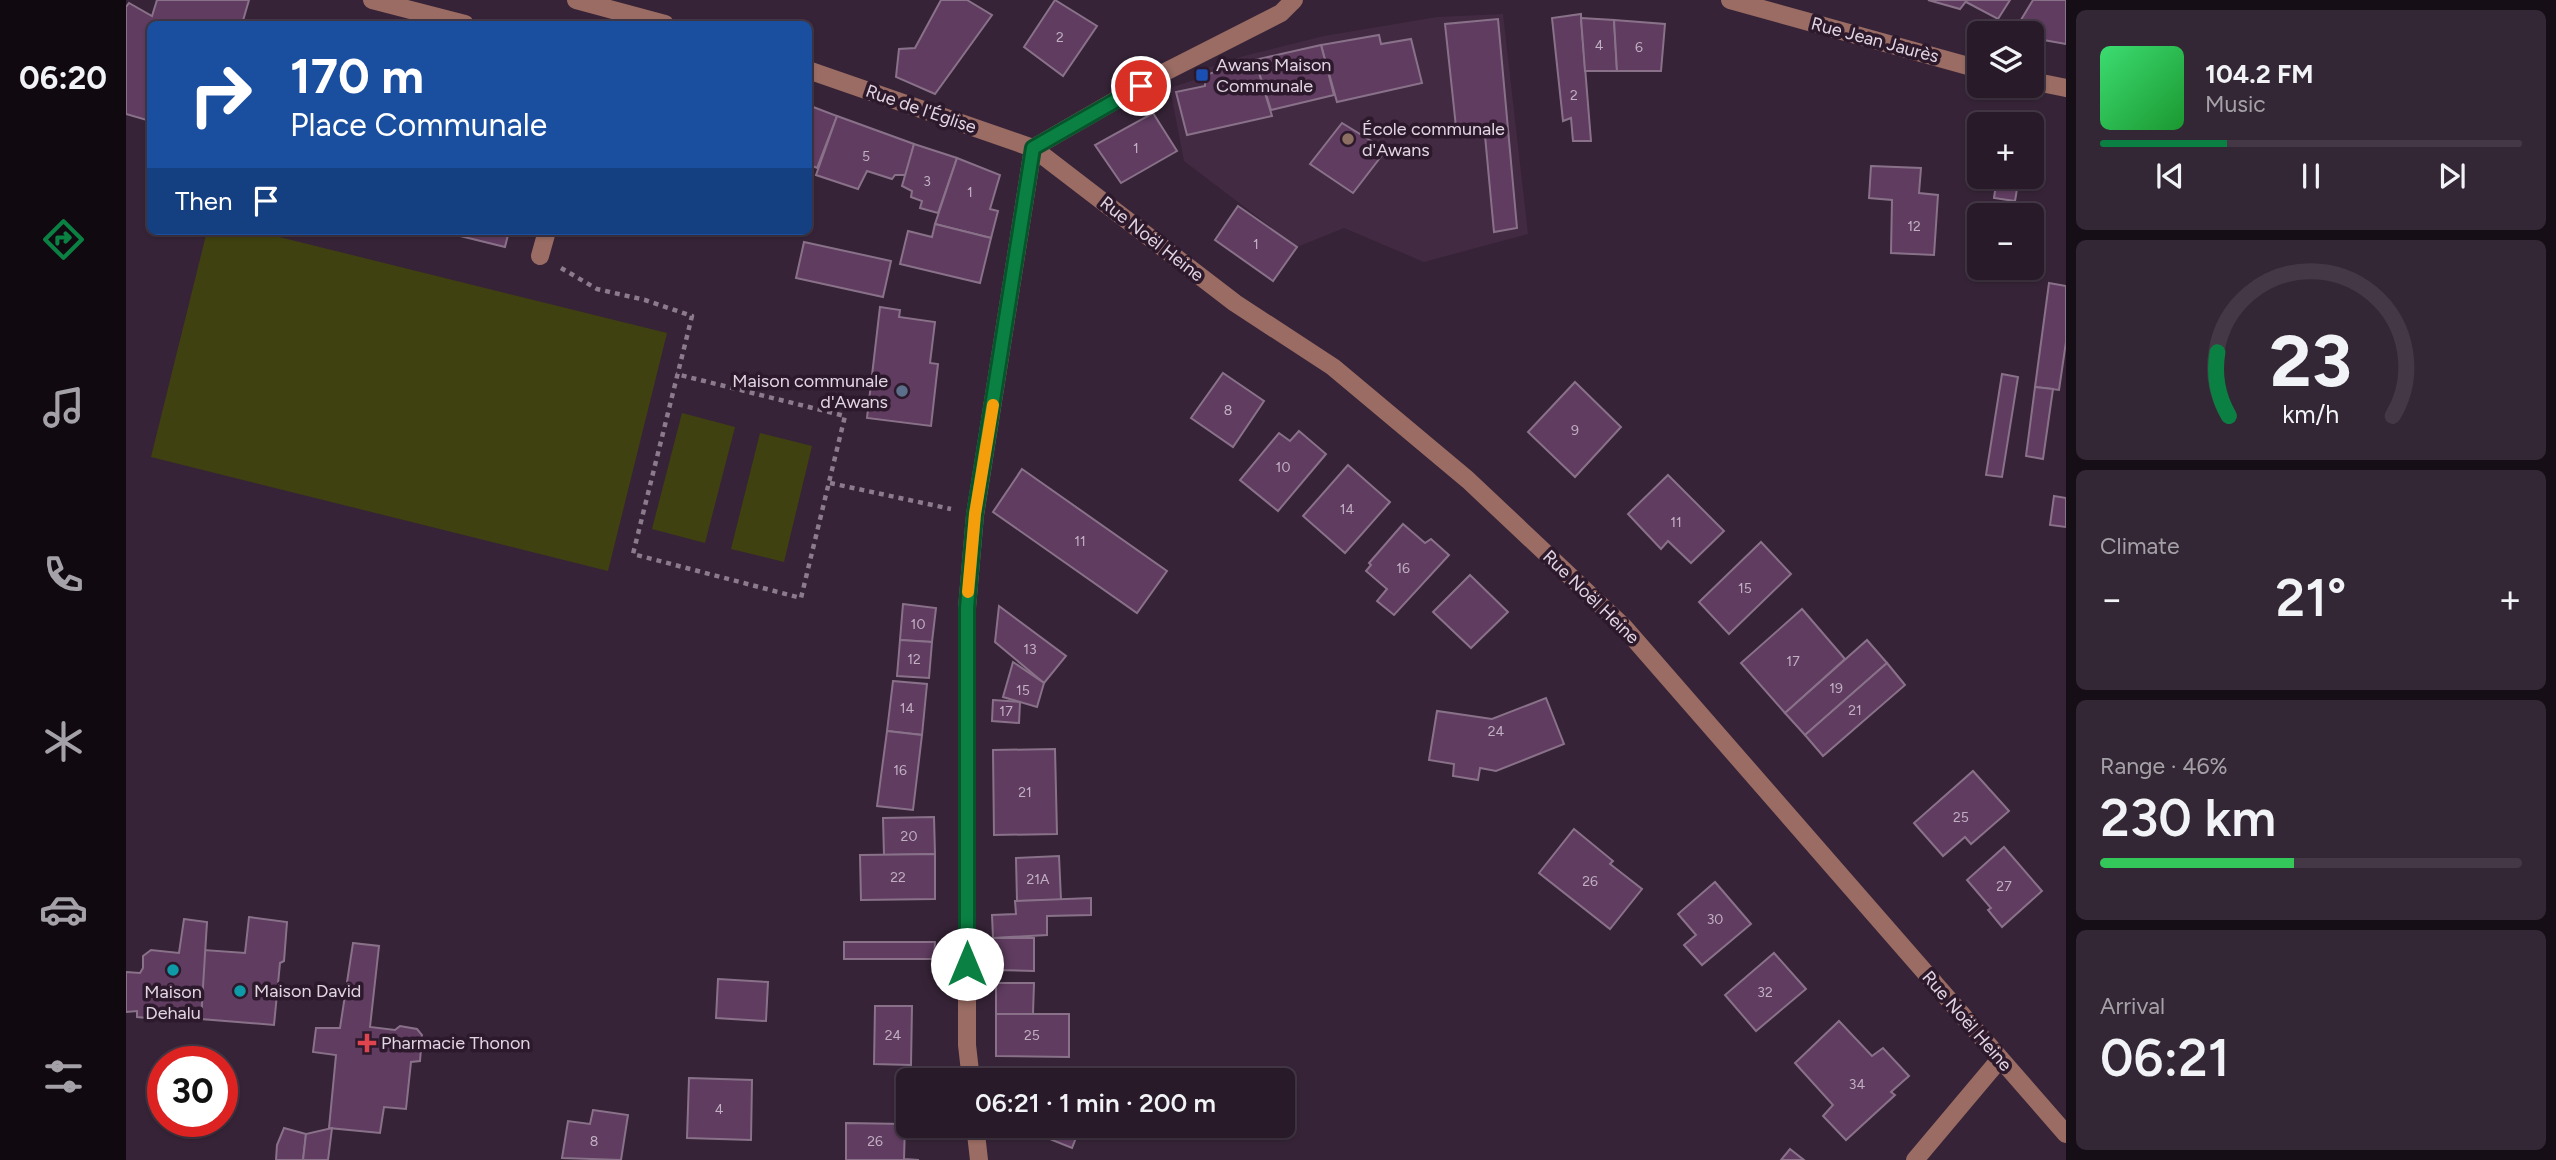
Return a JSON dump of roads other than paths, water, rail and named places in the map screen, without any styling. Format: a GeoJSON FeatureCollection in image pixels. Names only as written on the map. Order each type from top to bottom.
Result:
{"type":"FeatureCollection","features":[{"type":"Feature","properties":{"kind":"street"},"geometry":{"type":"LineString","coordinates":[[372,0],[453,21]]}},
{"type":"Feature","properties":{"kind":"street"},"geometry":{"type":"LineString","coordinates":[[576,0],[614,17],[643,21]]}},
{"type":"Feature","properties":{"kind":"street"},"geometry":{"type":"LineString","coordinates":[[970,1068],[967,1045],[967,608],[975,514],[1033,148],[1163,73],[1281,13],[1294,0]]}},
{"type":"Feature","properties":{"kind":"street","name":"Rue Jean Jaurès"},"geometry":{"type":"LineString","coordinates":[[1730,0],[1967,66]]}},
{"type":"Feature","properties":{"kind":"street","name":"Rue de l'Église"},"geometry":{"type":"LineString","coordinates":[[812,72],[1033,148]]}},
{"type":"Feature","properties":{"kind":"street"},"geometry":{"type":"LineString","coordinates":[[2044,83],[2066,88]]}},
{"type":"Feature","properties":{"kind":"street","name":"Rue Noël Heine"},"geometry":{"type":"LineString","coordinates":[[1033,148],[1236,303],[1332,368],[1468,480],[1623,626],[2066,1134]]}},
{"type":"Feature","properties":{"kind":"street"},"geometry":{"type":"LineString","coordinates":[[540,256],[546,235]]}},
{"type":"Feature","properties":{"kind":"street"},"geometry":{"type":"LineString","coordinates":[[1915,1160],[2000,1059]]}},
{"type":"Feature","properties":{"kind":"street"},"geometry":{"type":"LineString","coordinates":[[976,1138],[979,1160]]}},
{"type":"Feature","properties":{"kind":"place","name":"Awans Maison Communale"},"geometry":{"type":"Point","coordinates":[1202,75]}},
{"type":"Feature","properties":{"kind":"place","name":"École communale d'Awans"},"geometry":{"type":"Point","coordinates":[1348,139]}},
{"type":"Feature","properties":{"kind":"place","name":"Maison communale d'Awans"},"geometry":{"type":"Point","coordinates":[902,391]}},
{"type":"Feature","properties":{"kind":"place","name":"Maison Dehalu"},"geometry":{"type":"Point","coordinates":[173,970]}},
{"type":"Feature","properties":{"kind":"place","name":"Maison David"},"geometry":{"type":"Point","coordinates":[240,991]}},
{"type":"Feature","properties":{"kind":"place","name":"Pharmacie Thonon"},"geometry":{"type":"Point","coordinates":[367,1043]}}]}
